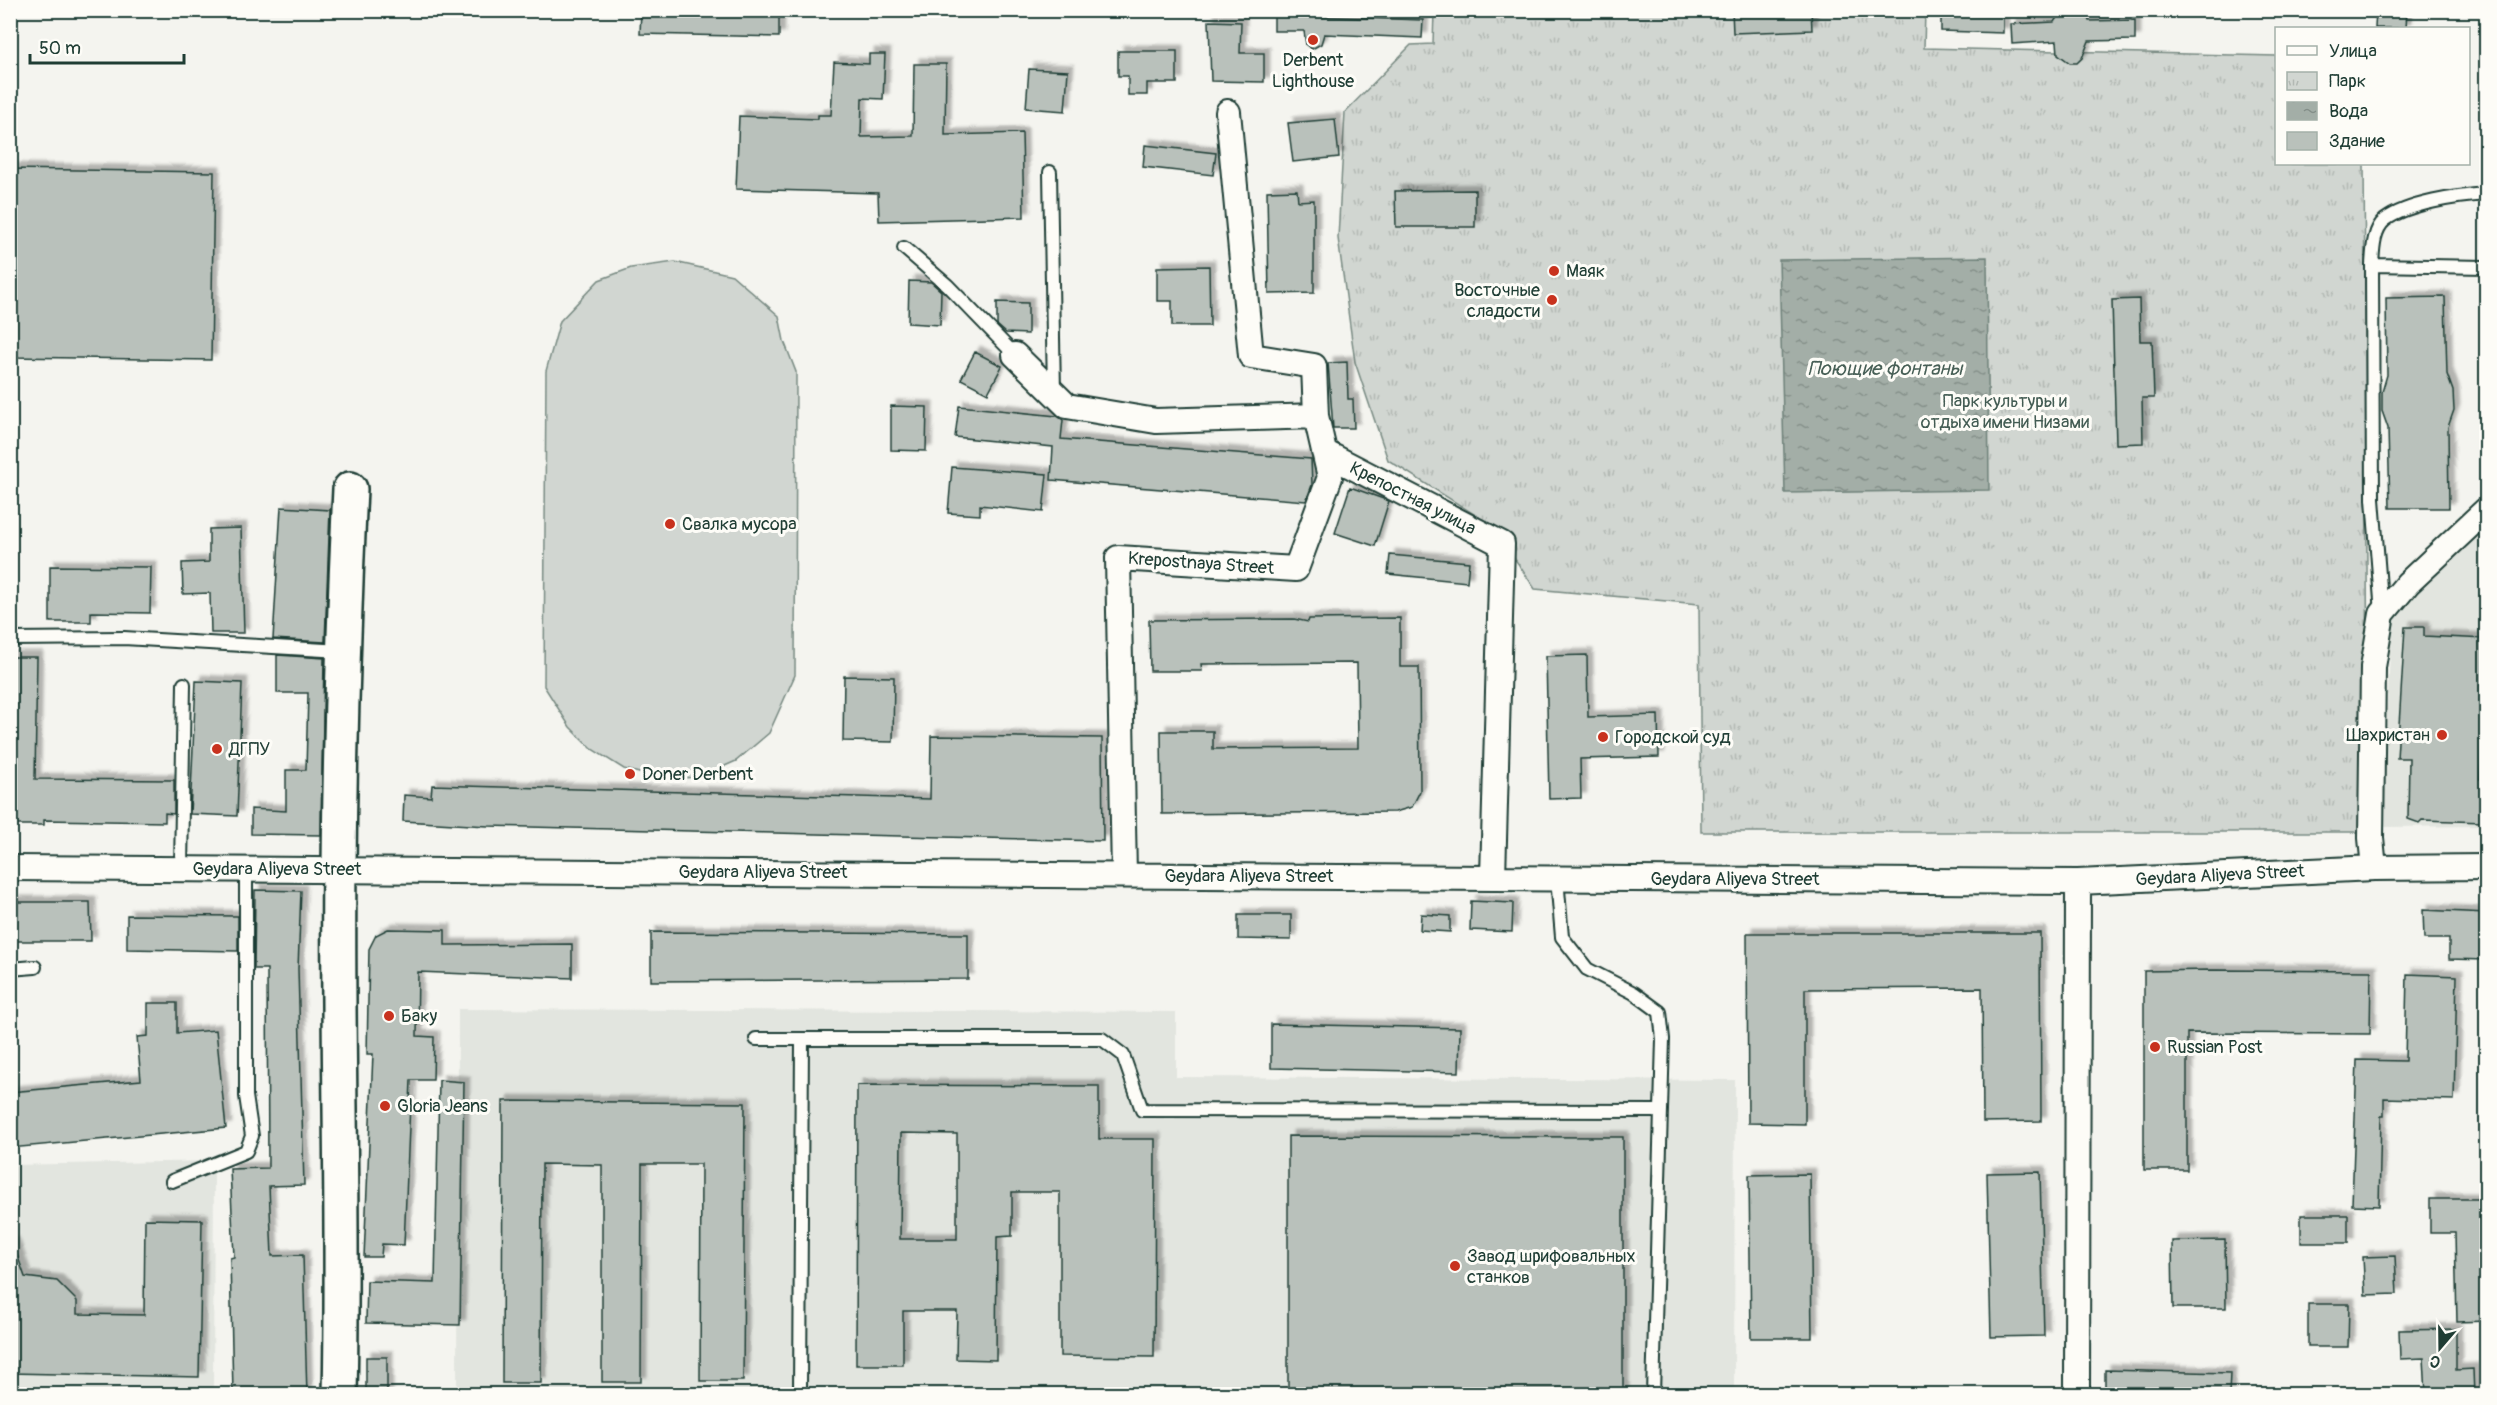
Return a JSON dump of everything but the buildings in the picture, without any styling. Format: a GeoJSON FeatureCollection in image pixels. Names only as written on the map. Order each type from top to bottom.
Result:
{"type":"FeatureCollection","features":[{"type":"Feature","properties":{"kind":"street","name":"Krepostnaya Street"},"geometry":{"type":"LineString","coordinates":[[1124,875],[1118,558],[1296,569],[1330,477],[1316,416],[1314,366],[1251,356],[1228,112]]}},
{"type":"Feature","properties":{"kind":"street"},"geometry":{"type":"LineString","coordinates":[[1015,355],[1067,406],[1156,421],[1316,416]]}},
{"type":"Feature","properties":{"kind":"street","name":"Крепостная улица"},"geometry":{"type":"LineString","coordinates":[[1324,452],[1502,544],[1493,878]]}},
{"type":"Feature","properties":{"kind":"street"},"geometry":{"type":"LineString","coordinates":[[340,1395],[343,1270],[339,869],[342,651],[350,489]]}},
{"type":"Feature","properties":{"kind":"street"},"geometry":{"type":"LineString","coordinates":[[2374,868],[2371,838],[2373,667],[2382,614],[2408,583],[2487,510]]}},
{"type":"Feature","properties":{"kind":"street","name":"Geydara Aliyeva Street"},"geometry":{"type":"LineString","coordinates":[[10,868],[2078,882],[2374,868],[2487,867]]}},
{"type":"Feature","properties":{"kind":"street"},"geometry":{"type":"LineString","coordinates":[[2077,1395],[2078,882]]}},
{"type":"Feature","properties":{"kind":"lane"},"geometry":{"type":"LineString","coordinates":[[1050,172],[1054,393]]}},
{"type":"Feature","properties":{"kind":"lane"},"geometry":{"type":"LineString","coordinates":[[2382,614],[2373,499],[2372,265],[2374,239],[2384,221],[2415,206],[2487,194]]}},
{"type":"Feature","properties":{"kind":"lane"},"geometry":{"type":"LineString","coordinates":[[904,248],[947,285],[1015,355]]}},
{"type":"Feature","properties":{"kind":"lane"},"geometry":{"type":"LineString","coordinates":[[2372,265],[2487,267]]}},
{"type":"Feature","properties":{"kind":"lane"},"geometry":{"type":"LineString","coordinates":[[10,639],[124,638],[342,651]]}},
{"type":"Feature","properties":{"kind":"lane"},"geometry":{"type":"LineString","coordinates":[[181,868],[184,684]]}},
{"type":"Feature","properties":{"kind":"lane"},"geometry":{"type":"LineString","coordinates":[[172,1181],[246,1151],[252,1136],[246,1096],[246,869]]}},
{"type":"Feature","properties":{"kind":"lane"},"geometry":{"type":"LineString","coordinates":[[1557,878],[1562,937],[1587,969],[1634,993],[1660,1012],[1663,1039],[1653,1395]]}},
{"type":"Feature","properties":{"kind":"lane"},"geometry":{"type":"LineString","coordinates":[[10,969],[35,967]]}},
{"type":"Feature","properties":{"kind":"lane"},"geometry":{"type":"LineString","coordinates":[[756,1039],[1102,1039],[1123,1055],[1142,1110],[1661,1111]]}},
{"type":"Feature","properties":{"kind":"lane"},"geometry":{"type":"LineString","coordinates":[[800,1395],[802,1039]]}},
{"type":"Feature","properties":{"kind":"shaded area"},"geometry":{"type":"Polygon","coordinates":[[[2486,526],[2486,826],[2381,827],[2392,614],[2486,526]]]}},
{"type":"Feature","properties":{"kind":"shaded area"},"geometry":{"type":"Polygon","coordinates":[[[458,1009],[1176,1012],[1176,1077],[1735,1080],[1734,1394],[457,1394],[458,1009]]]}},
{"type":"Feature","properties":{"kind":"shaded area"},"geometry":{"type":"Polygon","coordinates":[[[214,1161],[213,1394],[11,1394],[10,1165],[214,1161]]]}},
{"type":"Feature","properties":{"kind":"green space","name":"Парк культуры и отдыха имени Низами"},"geometry":{"type":"Polygon","coordinates":[[[1434,11],[1925,11],[1924,48],[2275,56],[2275,165],[2364,165],[2369,832],[1701,832],[1699,604],[1535,589],[1493,526],[1388,460],[1355,362],[1338,238],[1345,112],[1411,45],[1433,44],[1434,11]]]}},
{"type":"Feature","properties":{"kind":"green space","name":"Свалка мусора"},"geometry":{"type":"Polygon","coordinates":[[[675,262],[732,275],[779,316],[784,341],[796,372],[795,675],[769,733],[736,761],[700,777],[662,779],[624,769],[592,749],[570,727],[544,686],[546,371],[560,321],[599,280],[631,268],[675,262]]]}},
{"type":"Feature","properties":{"kind":"water","name":"Поющие фонтаны"},"geometry":{"type":"Polygon","coordinates":[[[1987,257],[1989,490],[1785,493],[1779,260],[1987,257]]]}},
{"type":"Feature","properties":{"kind":"place","name":"Derbent Lighthouse"},"geometry":{"type":"Point","coordinates":[1313,40]}},
{"type":"Feature","properties":{"kind":"place","name":"Маяк"},"geometry":{"type":"Point","coordinates":[1554,271]}},
{"type":"Feature","properties":{"kind":"place","name":"Восточные сладости"},"geometry":{"type":"Point","coordinates":[1552,300]}},
{"type":"Feature","properties":{"kind":"place","name":"Свалка мусора"},"geometry":{"type":"Point","coordinates":[670,524]}},
{"type":"Feature","properties":{"kind":"place","name":"Шахристан"},"geometry":{"type":"Point","coordinates":[2442,735]}},
{"type":"Feature","properties":{"kind":"place","name":"Городской суд"},"geometry":{"type":"Point","coordinates":[1603,737]}},
{"type":"Feature","properties":{"kind":"place","name":"ДГПУ"},"geometry":{"type":"Point","coordinates":[217,749]}},
{"type":"Feature","properties":{"kind":"place","name":"Doner Derbent"},"geometry":{"type":"Point","coordinates":[630,774]}},
{"type":"Feature","properties":{"kind":"place","name":"Баку"},"geometry":{"type":"Point","coordinates":[389,1016]}},
{"type":"Feature","properties":{"kind":"place","name":"Russian Post"},"geometry":{"type":"Point","coordinates":[2155,1047]}},
{"type":"Feature","properties":{"kind":"place","name":"Gloria Jeans"},"geometry":{"type":"Point","coordinates":[385,1106]}},
{"type":"Feature","properties":{"kind":"place","name":"Завод шрифовальных станков"},"geometry":{"type":"Point","coordinates":[1455,1266]}}]}
